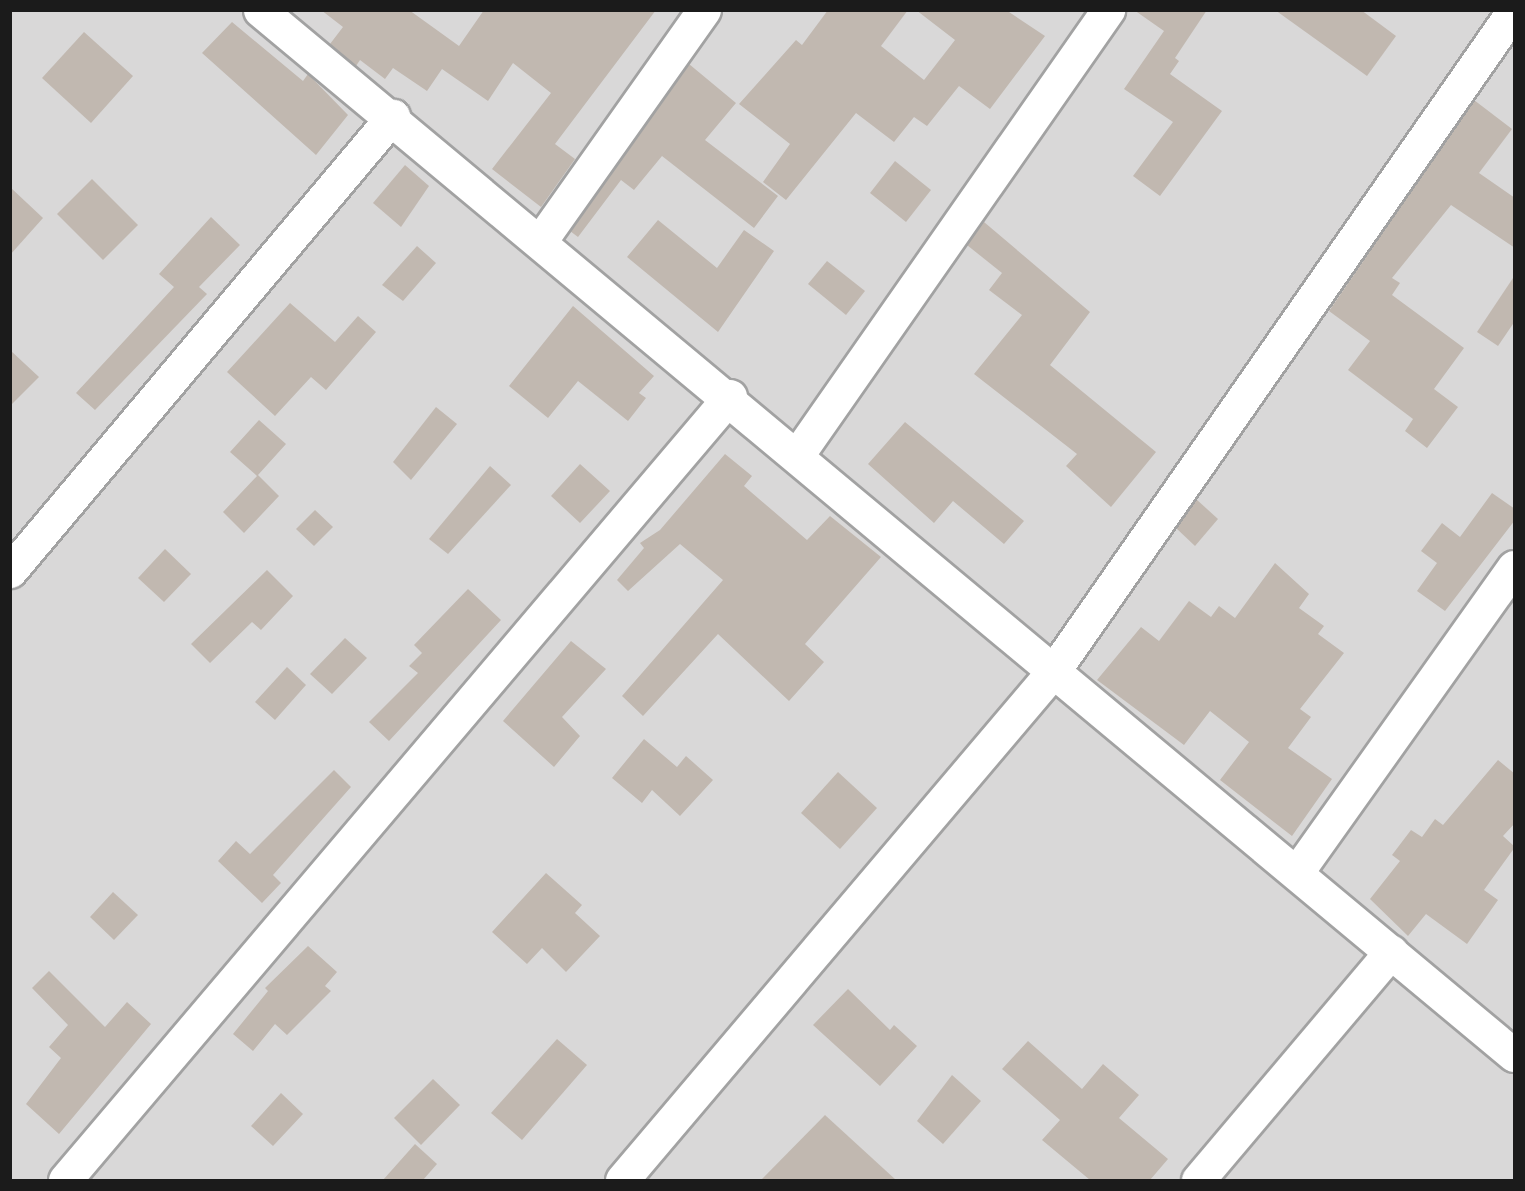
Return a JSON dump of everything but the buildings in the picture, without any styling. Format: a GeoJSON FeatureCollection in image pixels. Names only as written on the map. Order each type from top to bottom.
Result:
{"type":"FeatureCollection","features":[{"type":"Feature","properties":{"kind":"street"},"geometry":{"type":"LineString","coordinates":[[541,240],[704,10]]}},
{"type":"Feature","properties":{"kind":"street"},"geometry":{"type":"LineString","coordinates":[[798,454],[1108,10]]}},
{"type":"Feature","properties":{"kind":"street"},"geometry":{"type":"LineString","coordinates":[[622,1180],[1055,669],[1514,10]]}},
{"type":"Feature","properties":{"kind":"street"},"geometry":{"type":"LineString","coordinates":[[276,15],[393,116],[1515,1055]]}},
{"type":"Feature","properties":{"kind":"street"},"geometry":{"type":"LineString","coordinates":[[10,571],[393,116]]}},
{"type":"Feature","properties":{"kind":"street"},"geometry":{"type":"LineString","coordinates":[[65,1180],[730,396]]}},
{"type":"Feature","properties":{"kind":"street"},"geometry":{"type":"LineString","coordinates":[[1297,872],[1515,567]]}},
{"type":"Feature","properties":{"kind":"street"},"geometry":{"type":"LineString","coordinates":[[1198,1180],[1391,952]]}},
{"type":"Feature","properties":{"kind":"shaded area"},"geometry":{"type":"Polygon","coordinates":[[[11,11],[1514,11],[1514,1180],[11,1180],[11,11]]]}}]}
